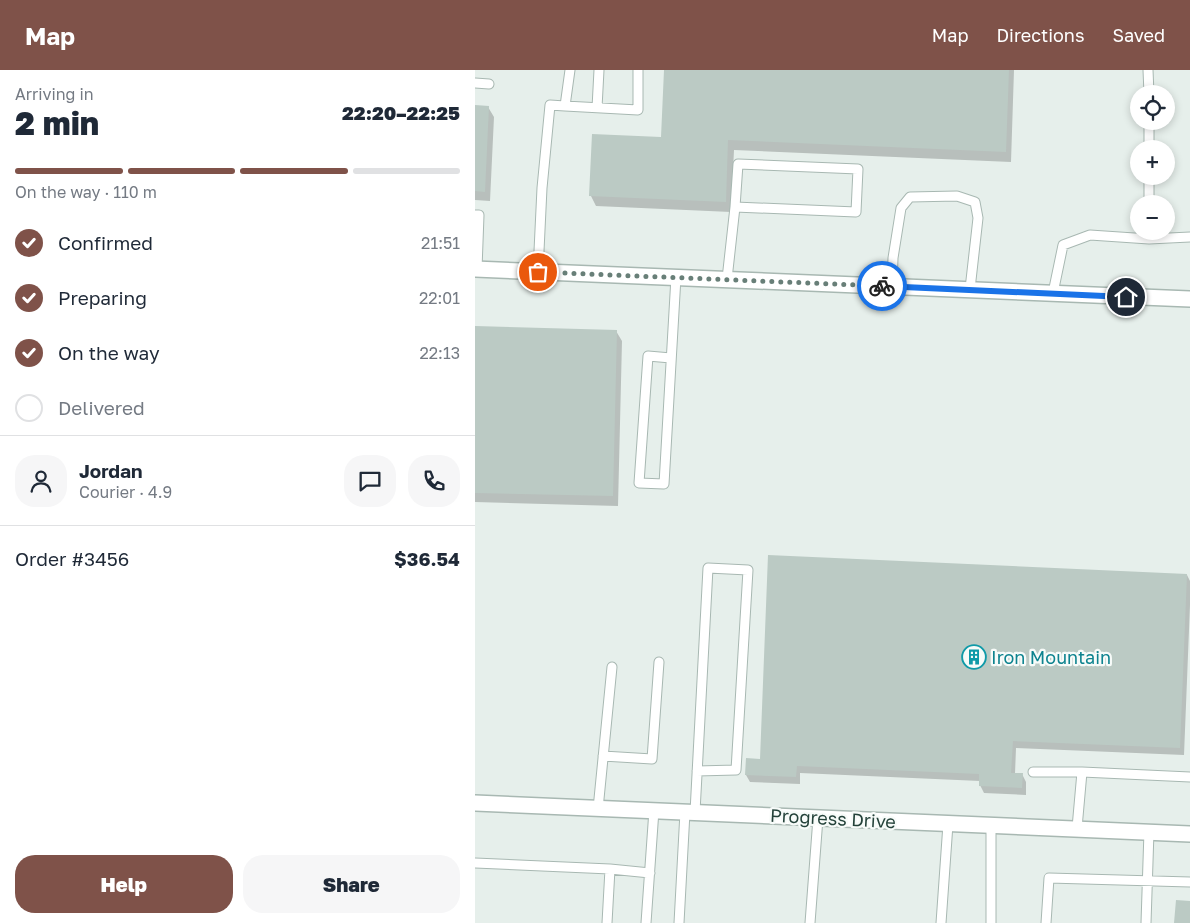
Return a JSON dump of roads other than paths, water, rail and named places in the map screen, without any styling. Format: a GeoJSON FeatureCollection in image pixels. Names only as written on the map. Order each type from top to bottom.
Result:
{"type":"FeatureCollection","features":[{"type":"Feature","properties":{"kind":"street"},"geometry":{"type":"LineString","coordinates":[[476,269],[1190,299]]}},
{"type":"Feature","properties":{"kind":"street","name":"Progress Drive"},"geometry":{"type":"LineString","coordinates":[[475,803],[1190,834]]}},
{"type":"Feature","properties":{"kind":"lane"},"geometry":{"type":"LineString","coordinates":[[565,106],[570,70]]}},
{"type":"Feature","properties":{"kind":"lane"},"geometry":{"type":"LineString","coordinates":[[597,108],[599,70]]}},
{"type":"Feature","properties":{"kind":"lane"},"geometry":{"type":"LineString","coordinates":[[538,272],[542,188],[550,105],[638,110],[638,70]]}},
{"type":"Feature","properties":{"kind":"lane"},"geometry":{"type":"LineString","coordinates":[[1148,70],[1149,85]]}},
{"type":"Feature","properties":{"kind":"lane"},"geometry":{"type":"LineString","coordinates":[[475,83],[489,84]]}},
{"type":"Feature","properties":{"kind":"lane"},"geometry":{"type":"LineString","coordinates":[[727,279],[738,164],[858,168],[855,212],[735,206]]}},
{"type":"Feature","properties":{"kind":"lane"},"geometry":{"type":"LineString","coordinates":[[892,286],[893,258],[901,208],[910,197],[957,196],[975,202],[978,218],[970,289]]}},
{"type":"Feature","properties":{"kind":"lane"},"geometry":{"type":"LineString","coordinates":[[475,215],[479,215],[476,269]]}},
{"type":"Feature","properties":{"kind":"lane"},"geometry":{"type":"LineString","coordinates":[[1053,293],[1063,245],[1090,236],[1130,235]]}},
{"type":"Feature","properties":{"kind":"lane"},"geometry":{"type":"LineString","coordinates":[[1175,236],[1190,237]]}},
{"type":"Feature","properties":{"kind":"lane"},"geometry":{"type":"LineString","coordinates":[[671,358],[648,356],[639,483],[664,484],[676,277]]}},
{"type":"Feature","properties":{"kind":"lane"},"geometry":{"type":"LineString","coordinates":[[679,923],[690,812],[697,771],[708,568],[748,570],[736,770],[697,771]]}},
{"type":"Feature","properties":{"kind":"lane"},"geometry":{"type":"LineString","coordinates":[[603,756],[652,759],[659,662]]}},
{"type":"Feature","properties":{"kind":"lane"},"geometry":{"type":"LineString","coordinates":[[598,808],[612,667]]}},
{"type":"Feature","properties":{"kind":"lane"},"geometry":{"type":"LineString","coordinates":[[1033,772],[1082,772],[1190,777]]}},
{"type":"Feature","properties":{"kind":"lane"},"geometry":{"type":"LineString","coordinates":[[1077,828],[1082,772]]}},
{"type":"Feature","properties":{"kind":"lane"},"geometry":{"type":"LineString","coordinates":[[646,923],[654,810]]}},
{"type":"Feature","properties":{"kind":"lane"},"geometry":{"type":"LineString","coordinates":[[810,923],[818,818]]}},
{"type":"Feature","properties":{"kind":"lane"},"geometry":{"type":"LineString","coordinates":[[941,923],[948,824]]}},
{"type":"Feature","properties":{"kind":"lane"},"geometry":{"type":"LineString","coordinates":[[991,825],[991,923]]}},
{"type":"Feature","properties":{"kind":"lane"},"geometry":{"type":"LineString","coordinates":[[1147,923],[1149,831]]}},
{"type":"Feature","properties":{"kind":"lane"},"geometry":{"type":"LineString","coordinates":[[475,863],[610,869],[650,873]]}},
{"type":"Feature","properties":{"kind":"lane"},"geometry":{"type":"LineString","coordinates":[[607,923],[610,869]]}},
{"type":"Feature","properties":{"kind":"lane"},"geometry":{"type":"LineString","coordinates":[[1046,923],[1049,878],[1190,882]]}},
{"type":"Feature","properties":{"kind":"place","name":"Iron Mountain"},"geometry":{"type":"Point","coordinates":[974,657]}}]}
